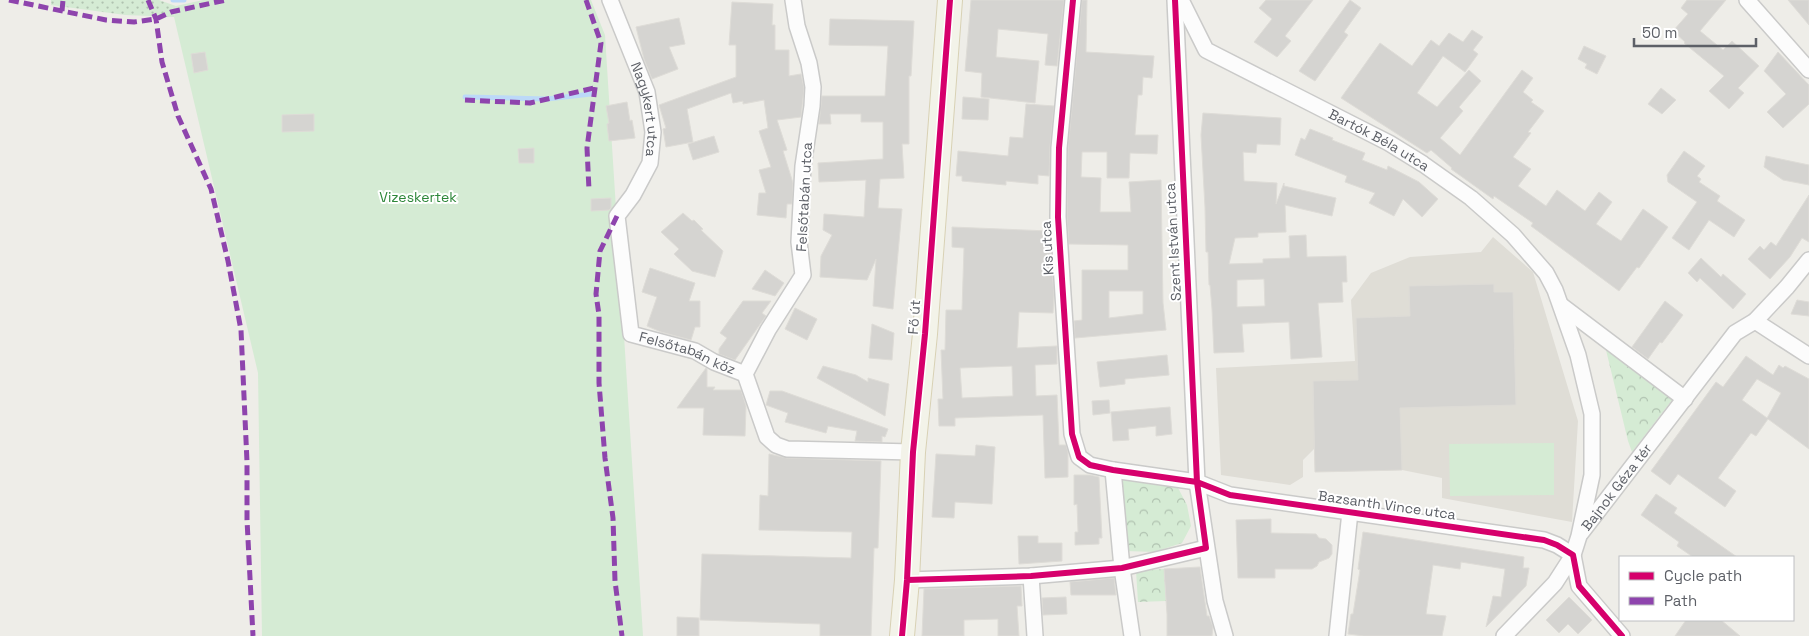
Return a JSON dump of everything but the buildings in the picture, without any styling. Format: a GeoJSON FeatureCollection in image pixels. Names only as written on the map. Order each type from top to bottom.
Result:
{"type":"FeatureCollection","features":[{"type":"Feature","properties":{"kind":"main road","name":"Fő út"},"geometry":{"type":"LineString","coordinates":[[902,636],[913,452],[925,334],[950,0]]}},
{"type":"Feature","properties":{"kind":"street","name":"Nagykert utca"},"geometry":{"type":"LineString","coordinates":[[610,0],[646,92],[653,132],[650,163],[633,195],[617,216],[631,334]]}},
{"type":"Feature","properties":{"kind":"street","name":"Felsőtabán utca"},"geometry":{"type":"LineString","coordinates":[[745,374],[768,330],[803,276],[799,242],[802,166],[812,106],[813,87],[810,63],[797,26],[793,0]]}},
{"type":"Feature","properties":{"kind":"street","name":"Kis utca"},"geometry":{"type":"LineString","coordinates":[[1073,0],[1059,148],[1058,217],[1072,434],[1079,457],[1090,465],[1113,470]]}},
{"type":"Feature","properties":{"kind":"street","name":"Szent István utca"},"geometry":{"type":"LineString","coordinates":[[1175,0],[1197,482],[1206,548]]}},
{"type":"Feature","properties":{"kind":"street","name":"Bartók Béla utca"},"geometry":{"type":"LineString","coordinates":[[1181,0],[1206,50],[1389,143],[1431,170],[1485,210],[1513,235],[1546,272],[1562,306]]}},
{"type":"Feature","properties":{"kind":"street"},"geometry":{"type":"LineString","coordinates":[[1747,0],[1809,70]]}},
{"type":"Feature","properties":{"kind":"street","name":"Bajnok Géza tér"},"geometry":{"type":"LineString","coordinates":[[1579,536],[1735,333],[1755,321],[1788,287],[1809,260]]}},
{"type":"Feature","properties":{"kind":"street"},"geometry":{"type":"LineString","coordinates":[[1562,306],[1686,399]]}},
{"type":"Feature","properties":{"kind":"street","name":"Bajnok Géza tér"},"geometry":{"type":"LineString","coordinates":[[1562,306],[1578,355],[1592,414],[1592,475],[1579,536]]}},
{"type":"Feature","properties":{"kind":"street"},"geometry":{"type":"LineString","coordinates":[[1755,321],[1809,356]]}},
{"type":"Feature","properties":{"kind":"street","name":"Felsőtabán köz"},"geometry":{"type":"LineString","coordinates":[[631,334],[695,351],[714,362],[745,374]]}},
{"type":"Feature","properties":{"kind":"street"},"geometry":{"type":"LineString","coordinates":[[745,374],[767,437],[776,445],[788,449],[913,452]]}},
{"type":"Feature","properties":{"kind":"street"},"geometry":{"type":"LineString","coordinates":[[1113,470],[1122,568],[1132,636]]}},
{"type":"Feature","properties":{"kind":"street","name":"Bazsanth Vince utca"},"geometry":{"type":"LineString","coordinates":[[1113,470],[1197,482],[1230,495],[1544,540],[1557,545],[1573,555]]}},
{"type":"Feature","properties":{"kind":"street"},"geometry":{"type":"LineString","coordinates":[[1337,636],[1350,512]]}},
{"type":"Feature","properties":{"kind":"street"},"geometry":{"type":"LineString","coordinates":[[1504,636],[1555,582],[1573,555],[1579,536]]}},
{"type":"Feature","properties":{"kind":"street"},"geometry":{"type":"LineString","coordinates":[[906,580],[1031,576],[1122,568],[1206,548],[1215,601],[1225,636]]}},
{"type":"Feature","properties":{"kind":"street"},"geometry":{"type":"LineString","coordinates":[[1573,555],[1579,586],[1622,636]]}},
{"type":"Feature","properties":{"kind":"street"},"geometry":{"type":"LineString","coordinates":[[1031,576],[1035,636]]}},
{"type":"Feature","properties":{"kind":"shaded area"},"geometry":{"type":"Polygon","coordinates":[[[1493,237],[1533,272],[1578,421],[1572,522],[1442,498],[1442,478],[1402,470],[1315,472],[1314,449],[1303,460],[1303,477],[1290,485],[1221,475],[1216,368],[1355,361],[1351,300],[1371,273],[1410,257],[1481,252],[1493,237]]]}},
{"type":"Feature","properties":{"kind":"green space"},"geometry":{"type":"Polygon","coordinates":[[[51,0],[159,0],[176,6],[174,17],[125,15],[51,5],[51,0]]]}},
{"type":"Feature","properties":{"kind":"green space","name":"Vizeskertek"},"geometry":{"type":"Polygon","coordinates":[[[203,0],[591,0],[605,35],[643,636],[262,636],[258,373],[174,17],[176,6],[203,0]]]}},
{"type":"Feature","properties":{"kind":"green space"},"geometry":{"type":"Polygon","coordinates":[[[1606,350],[1672,400],[1632,452],[1628,441],[1606,350]]]}},
{"type":"Feature","properties":{"kind":"green space"},"geometry":{"type":"Polygon","coordinates":[[[1554,443],[1554,495],[1450,496],[1449,444],[1554,443]]]}},
{"type":"Feature","properties":{"kind":"green space"},"geometry":{"type":"Polygon","coordinates":[[[1120,475],[1177,486],[1187,505],[1191,526],[1182,543],[1154,552],[1126,551],[1120,475]]]}},
{"type":"Feature","properties":{"kind":"green space"},"geometry":{"type":"Polygon","coordinates":[[[1164,569],[1166,601],[1138,602],[1136,571],[1164,569]]]}},
{"type":"Feature","properties":{"kind":"waterway"},"geometry":{"type":"LineString","coordinates":[[173,0],[184,0]]}},
{"type":"Feature","properties":{"kind":"waterway"},"geometry":{"type":"LineString","coordinates":[[465,97],[547,99],[591,94]]}},
{"type":"Feature","properties":{"kind":"marked path"},"geometry":{"type":"LineString","coordinates":[[9,0],[106,20],[134,22],[156,19],[171,12],[226,0]]}},
{"type":"Feature","properties":{"kind":"marked path"},"geometry":{"type":"LineString","coordinates":[[62,11],[63,0]]}},
{"type":"Feature","properties":{"kind":"marked path"},"geometry":{"type":"LineString","coordinates":[[148,0],[156,19],[162,62],[178,116],[211,189],[228,261],[241,330],[253,636]]}},
{"type":"Feature","properties":{"kind":"marked path"},"geometry":{"type":"LineString","coordinates":[[586,0],[601,43],[587,148],[589,190]]}},
{"type":"Feature","properties":{"kind":"marked path"},"geometry":{"type":"LineString","coordinates":[[465,100],[530,103],[594,88]]}},
{"type":"Feature","properties":{"kind":"marked path"},"geometry":{"type":"LineString","coordinates":[[617,216],[600,251],[596,294],[599,315],[599,383],[605,458],[613,518],[615,581],[622,636]]}},
{"type":"Feature","properties":{"kind":"cycle path"},"geometry":{"type":"LineString","coordinates":[[902,636],[907,580],[913,452],[925,334],[950,0]]}},
{"type":"Feature","properties":{"kind":"cycle path"},"geometry":{"type":"LineString","coordinates":[[1073,0],[1059,148],[1058,217],[1072,434],[1079,457],[1090,465],[1197,482],[1230,495],[1544,540],[1557,545],[1573,555],[1579,586],[1622,636]]}},
{"type":"Feature","properties":{"kind":"cycle path"},"geometry":{"type":"LineString","coordinates":[[907,580],[1031,576],[1122,568],[1206,548],[1197,482],[1175,0]]}}]}
